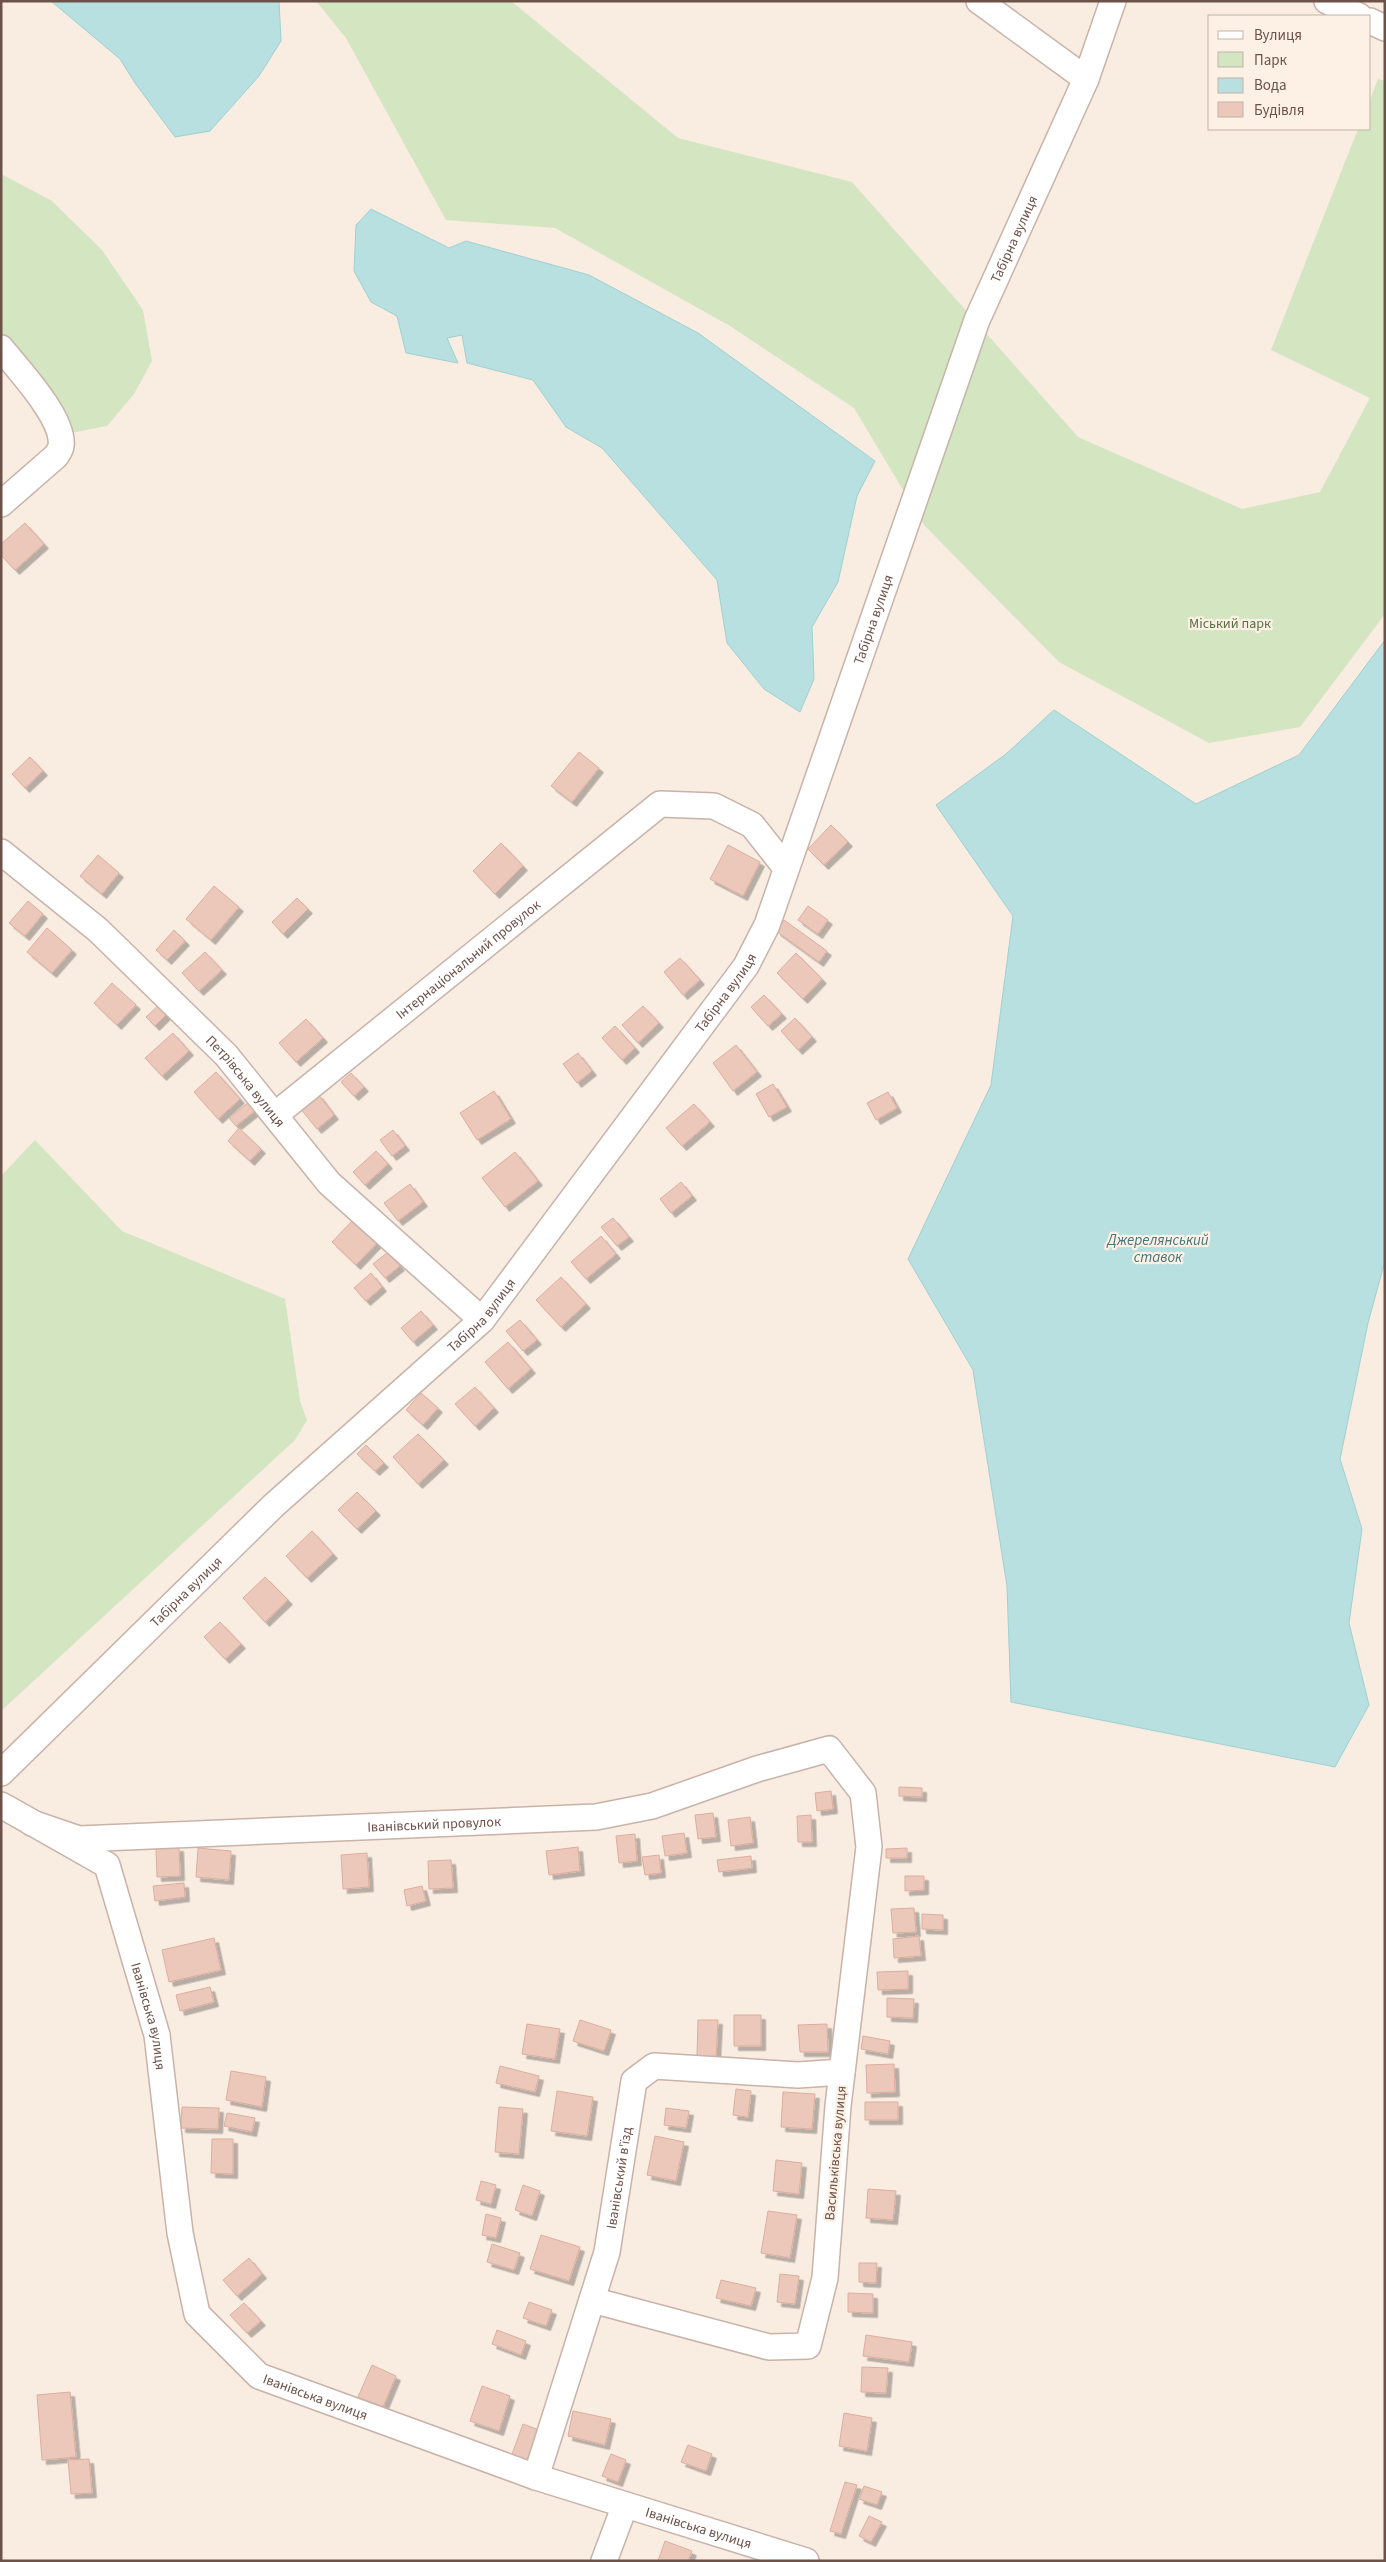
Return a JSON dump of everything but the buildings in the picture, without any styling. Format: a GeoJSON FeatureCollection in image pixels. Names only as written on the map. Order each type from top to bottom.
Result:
{"type":"FeatureCollection","features":[{"type":"Feature","properties":{"kind":"street"},"geometry":{"type":"LineString","coordinates":[[978,1],[1086,79]]}},
{"type":"Feature","properties":{"kind":"street","name":"Табірна вулиця"},"geometry":{"type":"LineString","coordinates":[[1,1772],[273,1506],[482,1320],[746,966],[767,925],[977,320],[1086,79],[1113,1]]}},
{"type":"Feature","properties":{"kind":"street"},"geometry":{"type":"LineString","coordinates":[[1327,1],[1357,15]]}},
{"type":"Feature","properties":{"kind":"street"},"geometry":{"type":"LineString","coordinates":[[1371,21],[1385,28]]}},
{"type":"Feature","properties":{"kind":"street"},"geometry":{"type":"LineString","coordinates":[[1,348],[54,419],[61,442],[61,447],[56,456],[1,504]]}},
{"type":"Feature","properties":{"kind":"street","name":"Інтернаціональний провулок"},"geometry":{"type":"LineString","coordinates":[[275,1115],[660,804],[714,806],[752,825],[786,868]]}},
{"type":"Feature","properties":{"kind":"street","name":"Петрівська вулиця"},"geometry":{"type":"LineString","coordinates":[[1,852],[98,930],[226,1055],[329,1183],[482,1320]]}},
{"type":"Feature","properties":{"kind":"street","name":"Іванівський провулок"},"geometry":{"type":"LineString","coordinates":[[32,1824],[79,1839],[596,1817],[652,1806],[757,1769],[829,1749]]}},
{"type":"Feature","properties":{"kind":"street","name":"Васильківська вулиця"},"geometry":{"type":"LineString","coordinates":[[592,2300],[769,2347],[808,2346],[825,2278],[842,2072],[869,1847],[863,1793],[829,1749]]}},
{"type":"Feature","properties":{"kind":"street","name":"Іванівська вулиця"},"geometry":{"type":"LineString","coordinates":[[1,1805],[107,1865],[157,2035],[180,2233],[197,2314],[259,2376],[536,2477],[806,2561]]}},
{"type":"Feature","properties":{"kind":"street","name":"Іванівський в'їзд"},"geometry":{"type":"LineString","coordinates":[[536,2477],[607,2252],[634,2081],[654,2066],[798,2075],[842,2072]]}},
{"type":"Feature","properties":{"kind":"street"},"geometry":{"type":"LineString","coordinates":[[604,2561],[625,2504]]}},
{"type":"Feature","properties":{"kind":"green space","name":"Міський парк"},"geometry":{"type":"Polygon","coordinates":[[[316,1],[511,1],[678,138],[852,182],[1078,437],[1242,509],[1320,492],[1370,398],[1271,350],[1358,130],[1371,130],[1371,97],[1378,79],[1385,81],[1385,614],[1300,727],[1209,743],[1059,662],[924,525],[854,408],[730,326],[555,228],[446,220],[346,38],[316,1]]]}},
{"type":"Feature","properties":{"kind":"green space"},"geometry":{"type":"Polygon","coordinates":[[[1,174],[52,201],[102,250],[143,310],[152,361],[134,394],[107,426],[71,433],[1,339],[1,174]]]}},
{"type":"Feature","properties":{"kind":"green space"},"geometry":{"type":"Polygon","coordinates":[[[35,1140],[122,1231],[285,1299],[300,1401],[307,1420],[295,1440],[1,1711],[1,1176],[35,1140]]]}},
{"type":"Feature","properties":{"kind":"water"},"geometry":{"type":"Polygon","coordinates":[[[51,1],[279,1],[281,41],[259,76],[210,131],[175,137],[135,83],[120,59],[51,1]]]}},
{"type":"Feature","properties":{"kind":"water"},"geometry":{"type":"Polygon","coordinates":[[[371,209],[449,248],[466,241],[589,275],[698,333],[875,461],[857,496],[838,582],[812,627],[814,679],[800,712],[764,689],[727,643],[717,580],[602,448],[566,427],[533,380],[467,363],[462,335],[447,338],[458,363],[406,353],[397,316],[371,302],[354,271],[356,225],[371,209]]]}},
{"type":"Feature","properties":{"kind":"water","name":"Джерелянський ставок"},"geometry":{"type":"Polygon","coordinates":[[[1385,640],[1385,1261],[1368,1323],[1340,1459],[1362,1529],[1349,1623],[1369,1705],[1335,1767],[1011,1702],[1007,1586],[973,1370],[908,1259],[991,1085],[1013,916],[936,805],[1006,754],[1054,710],[1196,804],[1299,755],[1385,640]]]}}]}
